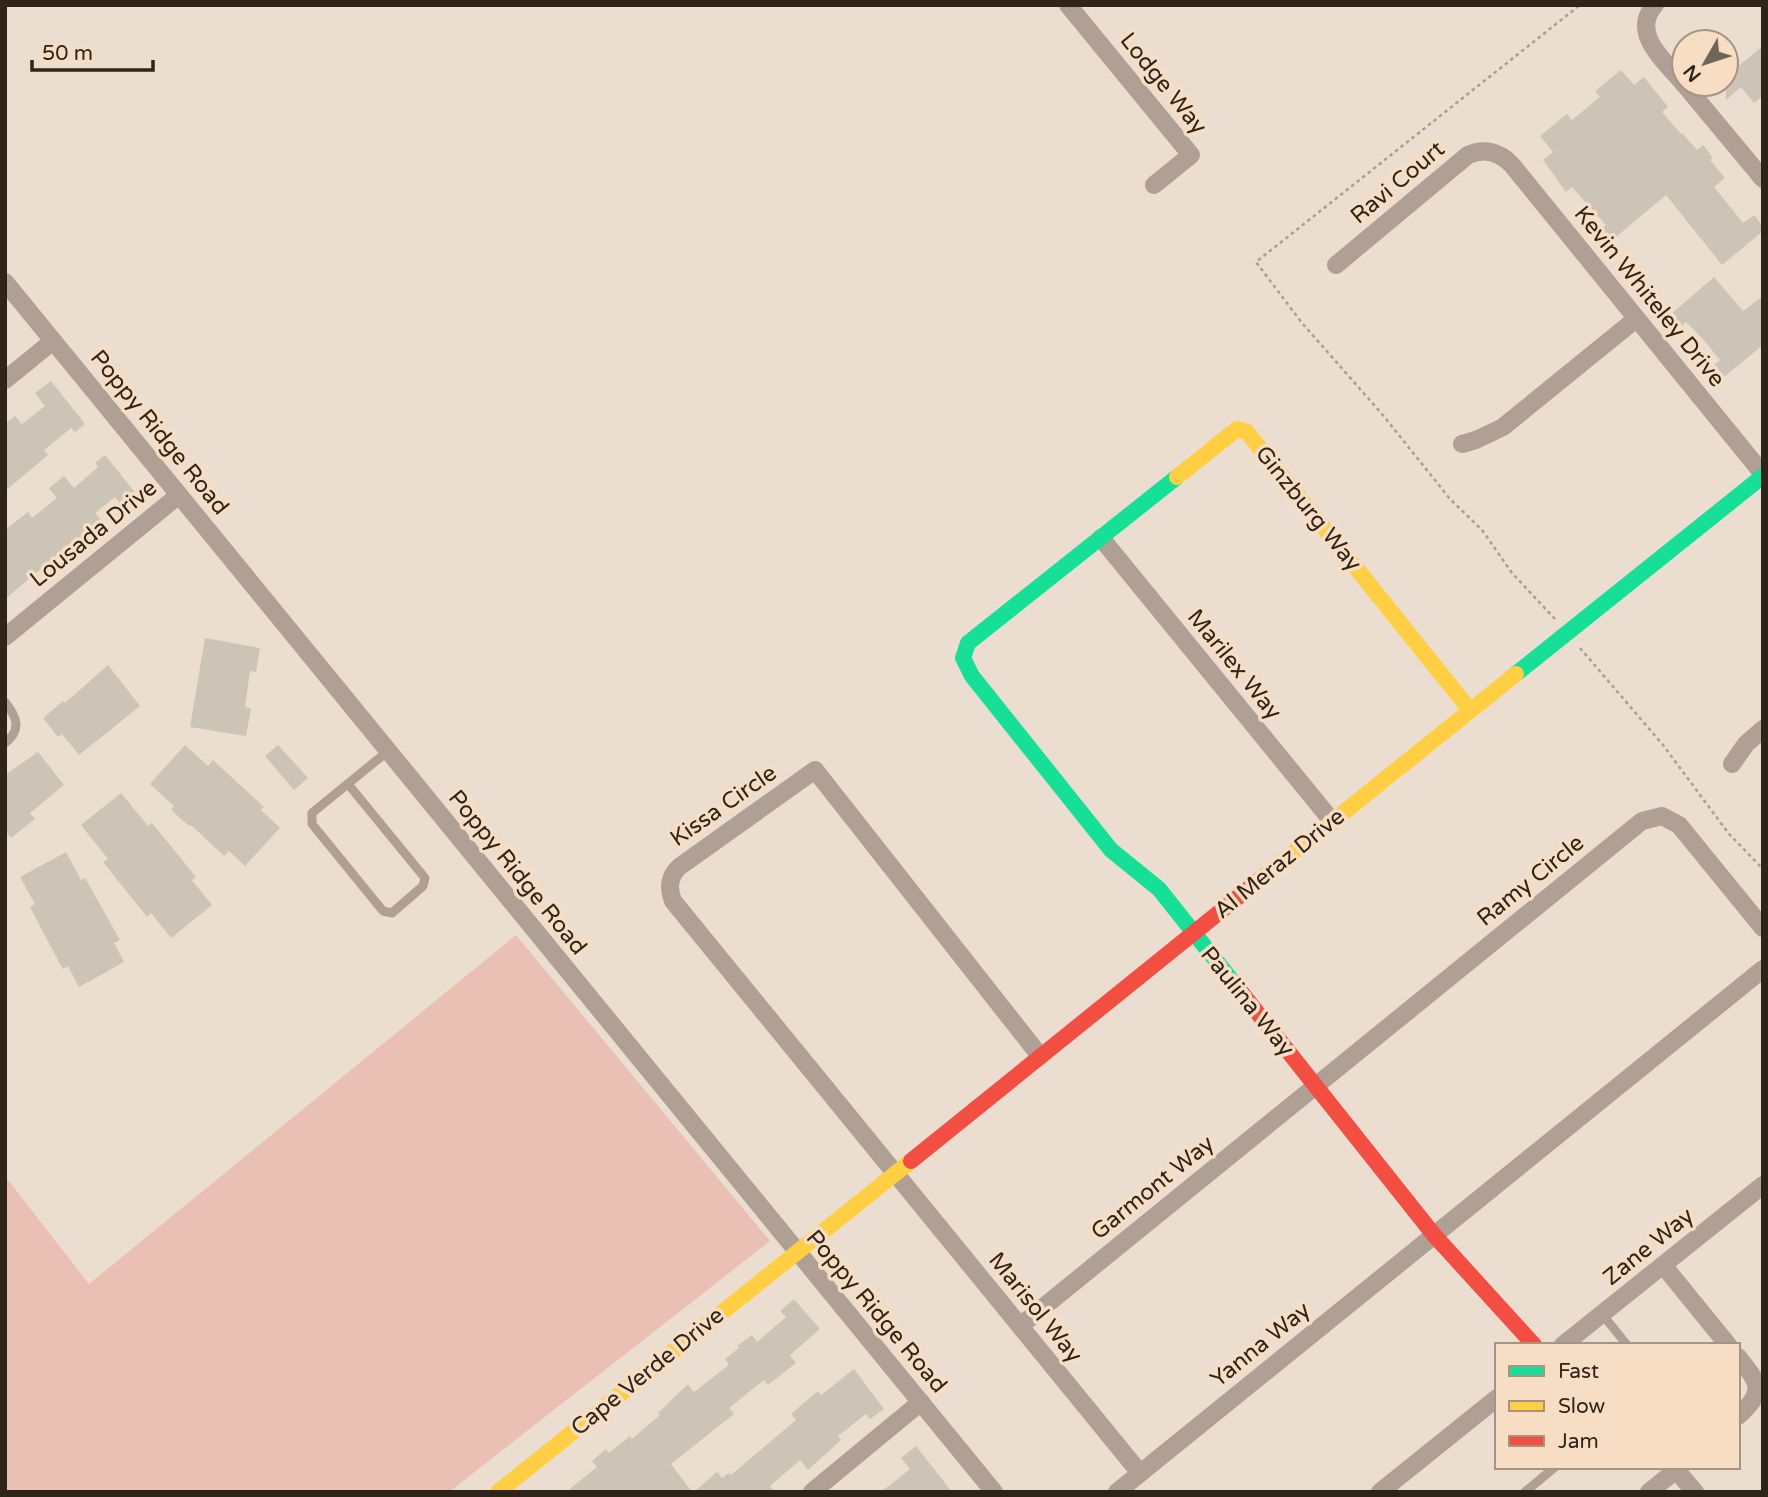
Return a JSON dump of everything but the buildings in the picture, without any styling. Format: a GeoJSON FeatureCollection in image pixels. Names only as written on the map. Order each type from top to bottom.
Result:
{"type":"FeatureCollection","features":[{"type":"Feature","properties":{"kind":"street","name":"Lodge Way"},"geometry":{"type":"LineString","coordinates":[[1068,5],[1191,155],[1154,186]]}},
{"type":"Feature","properties":{"kind":"street"},"geometry":{"type":"LineString","coordinates":[[1655,5],[1644,25],[1647,37],[1670,66]]}},
{"type":"Feature","properties":{"kind":"street"},"geometry":{"type":"LineString","coordinates":[[1696,98],[1763,179]]}},
{"type":"Feature","properties":{"kind":"street","name":"Ravi Court"},"geometry":{"type":"LineString","coordinates":[[1336,265],[1468,155],[1482,151],[1496,153]]}},
{"type":"Feature","properties":{"kind":"street","name":"Kevin Whiteley Drive"},"geometry":{"type":"LineString","coordinates":[[1496,153],[1512,165],[1763,475]]}},
{"type":"Feature","properties":{"kind":"street","name":"Poppy Ridge Road"},"geometry":{"type":"LineString","coordinates":[[5,282],[994,1492]]}},
{"type":"Feature","properties":{"kind":"street"},"geometry":{"type":"LineString","coordinates":[[1462,444],[1503,428],[1636,319]]}},
{"type":"Feature","properties":{"kind":"street"},"geometry":{"type":"LineString","coordinates":[[5,380],[53,341]]}},
{"type":"Feature","properties":{"kind":"street","name":"Ginzburg Way"},"geometry":{"type":"LineString","coordinates":[[963,658],[968,643],[1237,429],[1247,432],[1470,710]]}},
{"type":"Feature","properties":{"kind":"street","name":"Al Meraz Drive"},"geometry":{"type":"LineString","coordinates":[[796,1251],[1763,475]]}},
{"type":"Feature","properties":{"kind":"street","name":"Lousada Drive"},"geometry":{"type":"LineString","coordinates":[[5,636],[179,495]]}},
{"type":"Feature","properties":{"kind":"street","name":"Marilex Way"},"geometry":{"type":"LineString","coordinates":[[1101,538],[1332,821]]}},
{"type":"Feature","properties":{"kind":"street","name":"Paulina Way"},"geometry":{"type":"LineString","coordinates":[[963,658],[972,676],[1111,850],[1159,889],[1434,1235],[1532,1343]]}},
{"type":"Feature","properties":{"kind":"street"},"geometry":{"type":"LineString","coordinates":[[1732,764],[1746,744],[1763,729]]}},
{"type":"Feature","properties":{"kind":"street","name":"Kissa Circle"},"geometry":{"type":"LineString","coordinates":[[894,1172],[673,901],[669,886],[679,867],[815,770],[1040,1056]]}},
{"type":"Feature","properties":{"kind":"street","name":"Ramy Circle"},"geometry":{"type":"LineString","coordinates":[[1315,1086],[1648,818],[1662,816],[1679,825],[1763,928]]}},
{"type":"Feature","properties":{"kind":"street"},"geometry":{"type":"LineString","coordinates":[[1434,1235],[1763,969]]}},
{"type":"Feature","properties":{"kind":"street","name":"Garmont Way"},"geometry":{"type":"LineString","coordinates":[[1020,1326],[1315,1086]]}},
{"type":"Feature","properties":{"kind":"street","name":"Marisol Way"},"geometry":{"type":"LineString","coordinates":[[894,1172],[1140,1473]]}},
{"type":"Feature","properties":{"kind":"street","name":"Zane Way"},"geometry":{"type":"LineString","coordinates":[[1566,1343],[1763,1185]]}},
{"type":"Feature","properties":{"kind":"street","name":"Yanna Way"},"geometry":{"type":"LineString","coordinates":[[1117,1492],[1434,1235]]}},
{"type":"Feature","properties":{"kind":"street","name":"Cape Verde Drive"},"geometry":{"type":"LineString","coordinates":[[498,1492],[796,1251]]}},
{"type":"Feature","properties":{"kind":"street"},"geometry":{"type":"LineString","coordinates":[[1663,1265],[1726,1343]]}},
{"type":"Feature","properties":{"kind":"street"},"geometry":{"type":"LineString","coordinates":[[1740,1360],[1754,1377],[1758,1391],[1754,1401],[1740,1414]]}},
{"type":"Feature","properties":{"kind":"street"},"geometry":{"type":"LineString","coordinates":[[1380,1492],[1495,1400]]}},
{"type":"Feature","properties":{"kind":"street"},"geometry":{"type":"LineString","coordinates":[[812,1492],[921,1402]]}},
{"type":"Feature","properties":{"kind":"street"},"geometry":{"type":"LineString","coordinates":[[1650,1492],[1678,1469],[1695,1492]]}},
{"type":"Feature","properties":{"kind":"lane"},"geometry":{"type":"LineString","coordinates":[[5,702],[15,715],[17,727],[13,737],[5,743]]}},
{"type":"Feature","properties":{"kind":"lane"},"geometry":{"type":"LineString","coordinates":[[348,784],[425,878],[423,886],[392,913],[383,911],[312,824],[312,813],[388,751]]}},
{"type":"Feature","properties":{"kind":"lane"},"geometry":{"type":"LineString","coordinates":[[1602,1314],[1625,1343]]}},
{"type":"Feature","properties":{"kind":"lane"},"geometry":{"type":"LineString","coordinates":[[1525,1492],[1553,1469]]}},
{"type":"Feature","properties":{"kind":"path"},"geometry":{"type":"LineString","coordinates":[[1580,5],[1256,262],[1302,323],[1382,414],[1450,499],[1482,530],[1512,573],[1567,632],[1663,745],[1729,834],[1763,869]]}},
{"type":"Feature","properties":{"kind":"shaded area"},"geometry":{"type":"Polygon","coordinates":[[[516,935],[770,1241],[449,1492],[5,1492],[5,1176],[89,1284],[516,935]]]}},
{"type":"Feature","properties":{"kind":"traffic: fast"},"geometry":{"type":"LineString","coordinates":[[1516,674],[1763,476]]}},
{"type":"Feature","properties":{"kind":"traffic: fast"},"geometry":{"type":"LineString","coordinates":[[1177,477],[968,643],[963,658],[972,676],[1111,850],[1159,889],[1241,992]]}},
{"type":"Feature","properties":{"kind":"traffic: slow"},"geometry":{"type":"LineString","coordinates":[[1177,477],[1237,429],[1247,432],[1470,710]]}},
{"type":"Feature","properties":{"kind":"traffic: slow"},"geometry":{"type":"LineString","coordinates":[[1263,877],[1516,674]]}},
{"type":"Feature","properties":{"kind":"traffic: slow"},"geometry":{"type":"LineString","coordinates":[[498,1492],[911,1161]]}},
{"type":"Feature","properties":{"kind":"traffic: jam"},"geometry":{"type":"LineString","coordinates":[[911,1161],[1263,877]]}},
{"type":"Feature","properties":{"kind":"traffic: jam"},"geometry":{"type":"LineString","coordinates":[[1241,992],[1434,1235],[1532,1343]]}}]}
